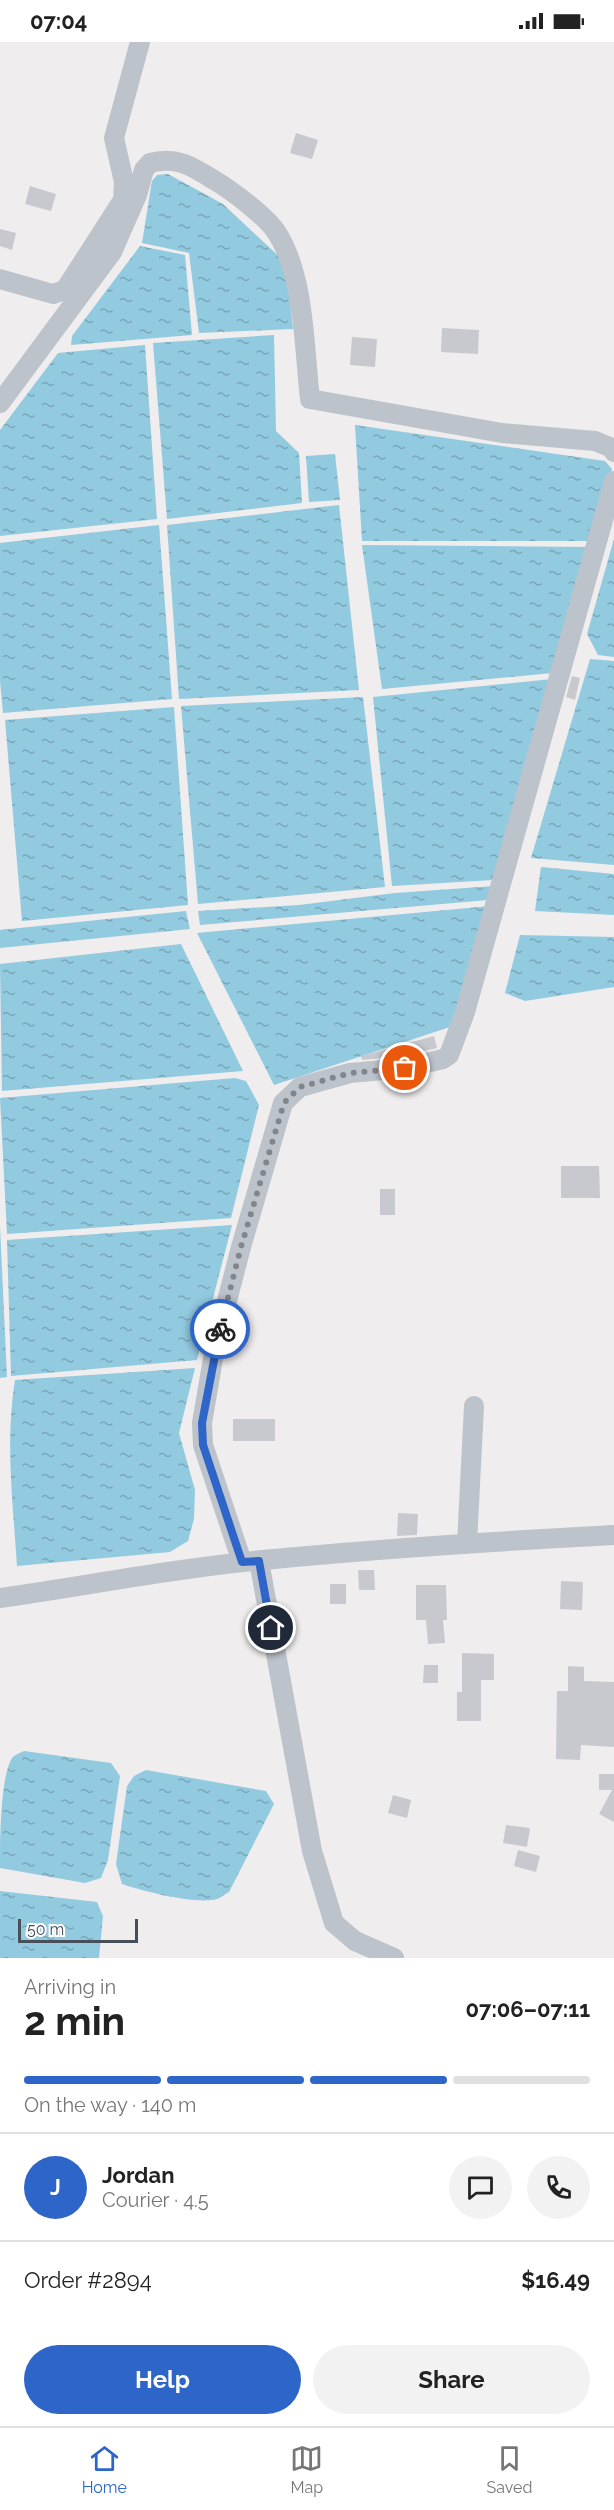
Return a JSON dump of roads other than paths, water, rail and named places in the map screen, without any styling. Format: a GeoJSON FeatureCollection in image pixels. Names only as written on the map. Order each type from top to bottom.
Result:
{"type":"FeatureCollection","features":[{"type":"Feature","properties":{"kind":"street"},"geometry":{"type":"LineString","coordinates":[[0,279],[53,294],[65,290],[123,200],[124,182],[114,138],[140,42]]}},
{"type":"Feature","properties":{"kind":"street"},"geometry":{"type":"LineString","coordinates":[[0,403],[112,252],[144,170],[150,163],[173,160],[195,169],[231,190],[276,231],[292,261],[310,399],[502,433],[595,441],[612,448],[614,452]]}},
{"type":"Feature","properties":{"kind":"street"},"geometry":{"type":"LineString","coordinates":[[394,1958],[355,1941],[334,1923],[312,1851],[250,1562],[203,1445],[202,1423],[215,1347],[241,1247],[284,1103],[300,1087],[350,1073],[405,1068],[443,1059],[449,1055],[465,1012],[614,481]]}},
{"type":"Feature","properties":{"kind":"street"},"geometry":{"type":"LineString","coordinates":[[467,1544],[474,1406]]}},
{"type":"Feature","properties":{"kind":"street"},"geometry":{"type":"LineString","coordinates":[[0,1598],[121,1578],[250,1562],[467,1544],[614,1535]]}},
{"type":"Feature","properties":{"kind":"water"},"geometry":{"type":"Polygon","coordinates":[[[168,174],[223,204],[286,263],[293,329],[199,333],[189,253],[142,243],[152,181],[157,175],[168,174]]]}},
{"type":"Feature","properties":{"kind":"water"},"geometry":{"type":"Polygon","coordinates":[[[140,246],[185,255],[192,335],[71,345],[72,336],[140,246]]]}},
{"type":"Feature","properties":{"kind":"water"},"geometry":{"type":"Polygon","coordinates":[[[274,335],[276,431],[299,453],[302,503],[167,519],[153,343],[274,335]]]}},
{"type":"Feature","properties":{"kind":"water"},"geometry":{"type":"Polygon","coordinates":[[[145,345],[157,519],[0,536],[0,430],[58,353],[145,345]]]}},
{"type":"Feature","properties":{"kind":"water"},"geometry":{"type":"Polygon","coordinates":[[[355,425],[605,461],[612,469],[592,541],[362,541],[355,425]]]}},
{"type":"Feature","properties":{"kind":"water"},"geometry":{"type":"Polygon","coordinates":[[[335,454],[340,500],[309,502],[306,456],[335,454]]]}},
{"type":"Feature","properties":{"kind":"water"},"geometry":{"type":"Polygon","coordinates":[[[339,505],[359,690],[179,699],[167,525],[339,505]]]}},
{"type":"Feature","properties":{"kind":"water"},"geometry":{"type":"Polygon","coordinates":[[[159,525],[172,699],[3,713],[0,681],[0,543],[159,525]]]}},
{"type":"Feature","properties":{"kind":"water"},"geometry":{"type":"Polygon","coordinates":[[[614,539],[614,657],[598,655],[587,634],[614,539]]]}},
{"type":"Feature","properties":{"kind":"water"},"geometry":{"type":"Polygon","coordinates":[[[362,545],[590,547],[553,673],[382,689],[362,545]]]}},
{"type":"Feature","properties":{"kind":"water"},"geometry":{"type":"Polygon","coordinates":[[[590,659],[614,661],[614,865],[531,858],[590,659]]]}},
{"type":"Feature","properties":{"kind":"water"},"geometry":{"type":"Polygon","coordinates":[[[552,679],[493,880],[392,886],[373,697],[552,679]]]}},
{"type":"Feature","properties":{"kind":"water"},"geometry":{"type":"Polygon","coordinates":[[[363,697],[385,887],[198,904],[181,706],[363,697]]]}},
{"type":"Feature","properties":{"kind":"water"},"geometry":{"type":"Polygon","coordinates":[[[174,707],[188,905],[22,921],[5,720],[174,707]]]}},
{"type":"Feature","properties":{"kind":"water"},"geometry":{"type":"Polygon","coordinates":[[[541,867],[614,874],[614,915],[535,911],[541,867]]]}},
{"type":"Feature","properties":{"kind":"water"},"geometry":{"type":"Polygon","coordinates":[[[494,886],[488,900],[200,925],[198,911],[299,905],[395,893],[494,886]]]}},
{"type":"Feature","properties":{"kind":"water"},"geometry":{"type":"Polygon","coordinates":[[[490,906],[462,1014],[450,1027],[274,1085],[197,933],[490,906]]]}},
{"type":"Feature","properties":{"kind":"water"},"geometry":{"type":"Polygon","coordinates":[[[186,911],[190,929],[0,948],[0,930],[186,911]]]}},
{"type":"Feature","properties":{"kind":"water"},"geometry":{"type":"Polygon","coordinates":[[[520,935],[614,937],[614,987],[525,1001],[505,993],[520,935]]]}},
{"type":"Feature","properties":{"kind":"water"},"geometry":{"type":"Polygon","coordinates":[[[181,944],[243,1071],[2,1091],[0,964],[181,944]]]}},
{"type":"Feature","properties":{"kind":"water"},"geometry":{"type":"Polygon","coordinates":[[[235,1078],[246,1081],[259,1105],[231,1218],[7,1234],[0,1098],[235,1078]]]}},
{"type":"Feature","properties":{"kind":"water"},"geometry":{"type":"Polygon","coordinates":[[[232,1225],[197,1360],[11,1376],[7,1240],[232,1225]]]}},
{"type":"Feature","properties":{"kind":"water"},"geometry":{"type":"Polygon","coordinates":[[[0,1226],[7,1377],[0,1378],[0,1226]]]}},
{"type":"Feature","properties":{"kind":"water"},"geometry":{"type":"Polygon","coordinates":[[[195,1368],[179,1433],[195,1490],[194,1519],[188,1541],[170,1552],[17,1566],[10,1450],[15,1380],[195,1368]]]}},
{"type":"Feature","properties":{"kind":"water"},"geometry":{"type":"Polygon","coordinates":[[[24,1751],[111,1763],[120,1776],[108,1860],[101,1878],[85,1883],[0,1868],[5,1780],[12,1758],[24,1751]]]}},
{"type":"Feature","properties":{"kind":"water"},"geometry":{"type":"Polygon","coordinates":[[[146,1770],[266,1791],[274,1804],[229,1892],[220,1898],[183,1899],[122,1884],[116,1864],[127,1786],[134,1776],[146,1770]]]}},
{"type":"Feature","properties":{"kind":"water"},"geometry":{"type":"Polygon","coordinates":[[[0,1891],[97,1902],[103,1916],[99,1958],[0,1958],[0,1891]]]}}]}
